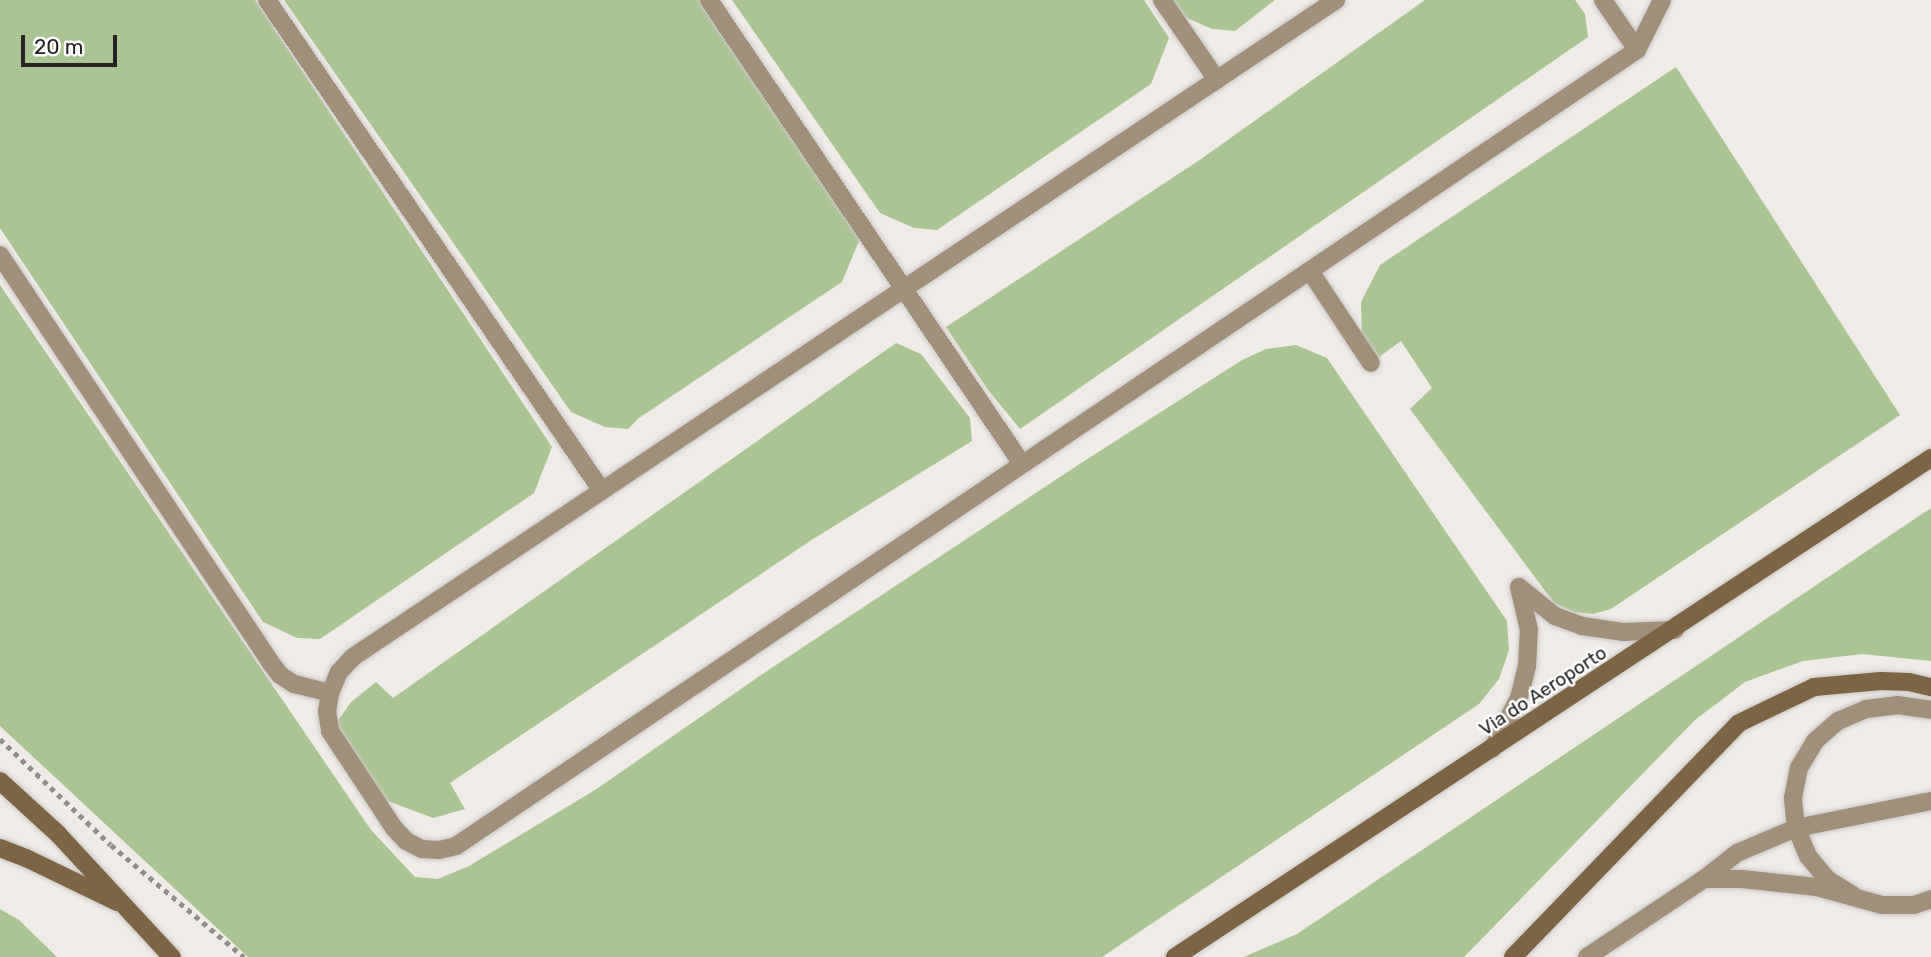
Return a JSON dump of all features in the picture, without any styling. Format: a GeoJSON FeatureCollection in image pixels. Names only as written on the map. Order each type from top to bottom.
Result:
{"type":"FeatureCollection","features":[{"type":"Feature","properties":{"kind":"street","name":"Via do Aeroporto"},"geometry":{"type":"LineString","coordinates":[[1175,957],[1675,630],[1931,457]]}},
{"type":"Feature","properties":{"kind":"street"},"geometry":{"type":"LineString","coordinates":[[1513,957],[1739,723],[1814,687],[1881,681],[1909,682],[1931,687]]}},
{"type":"Feature","properties":{"kind":"street"},"geometry":{"type":"LineString","coordinates":[[0,781],[57,833],[130,908],[172,957]]}},
{"type":"Feature","properties":{"kind":"street"},"geometry":{"type":"LineString","coordinates":[[0,849],[26,858],[130,908]]}},
{"type":"Feature","properties":{"kind":"lane"},"geometry":{"type":"LineString","coordinates":[[267,0],[602,491]]}},
{"type":"Feature","properties":{"kind":"lane"},"geometry":{"type":"LineString","coordinates":[[709,0],[1022,464]]}},
{"type":"Feature","properties":{"kind":"lane"},"geometry":{"type":"LineString","coordinates":[[1163,0],[1217,80]]}},
{"type":"Feature","properties":{"kind":"lane"},"geometry":{"type":"LineString","coordinates":[[1336,0],[353,657],[339,672],[330,693],[327,711],[330,732],[394,828],[406,841],[422,849],[439,850],[456,846],[1637,50],[1662,0]]}},
{"type":"Feature","properties":{"kind":"lane"},"geometry":{"type":"LineString","coordinates":[[1603,0],[1637,50]]}},
{"type":"Feature","properties":{"kind":"lane"},"geometry":{"type":"LineString","coordinates":[[0,256],[270,662],[280,675],[294,684],[330,693]]}},
{"type":"Feature","properties":{"kind":"lane"},"geometry":{"type":"LineString","coordinates":[[1310,271],[1371,363]]}},
{"type":"Feature","properties":{"kind":"lane"},"geometry":{"type":"LineString","coordinates":[[1492,749],[1519,698],[1527,666],[1529,630],[1519,587],[1555,616],[1582,626],[1623,632],[1675,630]]}},
{"type":"Feature","properties":{"kind":"lane"},"geometry":{"type":"LineString","coordinates":[[1854,896],[1828,880],[1808,856],[1796,828],[1793,798],[1800,768],[1815,741],[1838,721],[1866,709],[1897,705],[1931,710]]}},
{"type":"Feature","properties":{"kind":"lane"},"geometry":{"type":"LineString","coordinates":[[1587,957],[1704,880],[1737,853],[1796,828],[1931,801]]}},
{"type":"Feature","properties":{"kind":"lane"},"geometry":{"type":"LineString","coordinates":[[1704,880],[1779,882],[1854,896],[1882,905],[1914,905],[1931,899]]}},
{"type":"Feature","properties":{"kind":"path"},"geometry":{"type":"LineString","coordinates":[[0,739],[111,845],[244,957]]}},
{"type":"Feature","properties":{"kind":"green space"},"geometry":{"type":"Polygon","coordinates":[[[0,0],[255,0],[552,447],[534,493],[320,639],[297,638],[263,622],[0,228],[0,0]]]}},
{"type":"Feature","properties":{"kind":"green space"},"geometry":{"type":"Polygon","coordinates":[[[284,0],[703,0],[861,236],[842,282],[639,418],[628,429],[605,427],[571,412],[284,0]]]}},
{"type":"Feature","properties":{"kind":"green space"},"geometry":{"type":"Polygon","coordinates":[[[732,0],[1144,0],[1169,38],[1151,84],[937,230],[914,228],[880,213],[732,0]]]}},
{"type":"Feature","properties":{"kind":"green space"},"geometry":{"type":"Polygon","coordinates":[[[1168,0],[1275,0],[1235,31],[1212,29],[1178,14],[1168,0]]]}},
{"type":"Feature","properties":{"kind":"green space"},"geometry":{"type":"Polygon","coordinates":[[[1425,0],[1575,0],[1585,14],[1588,37],[1020,429],[988,390],[946,327],[1201,159],[1425,0]]]}},
{"type":"Feature","properties":{"kind":"green space"},"geometry":{"type":"Polygon","coordinates":[[[1676,67],[1900,415],[1611,609],[1593,614],[1574,612],[1554,603],[1410,409],[1432,388],[1401,341],[1371,363],[1362,350],[1361,302],[1380,265],[1676,67]]]}},
{"type":"Feature","properties":{"kind":"green space"},"geometry":{"type":"Polygon","coordinates":[[[0,285],[371,830],[415,877],[438,879],[469,866],[595,790],[764,673],[1075,467],[1242,360],[1266,349],[1296,345],[1327,358],[1507,621],[1509,650],[1499,679],[1479,704],[1102,957],[248,957],[0,726],[0,285]]]}},
{"type":"Feature","properties":{"kind":"green space"},"geometry":{"type":"Polygon","coordinates":[[[896,343],[921,354],[970,418],[972,441],[813,539],[450,783],[465,809],[433,818],[372,795],[330,732],[351,702],[376,682],[393,698],[896,343]]]}},
{"type":"Feature","properties":{"kind":"green space"},"geometry":{"type":"Polygon","coordinates":[[[1931,508],[1931,661],[1862,654],[1803,661],[1745,682],[1695,720],[1464,957],[1244,957],[1297,934],[1931,508]]]}},
{"type":"Feature","properties":{"kind":"green space"},"geometry":{"type":"Polygon","coordinates":[[[0,909],[19,920],[57,957],[0,957],[0,909]]]}}]}
